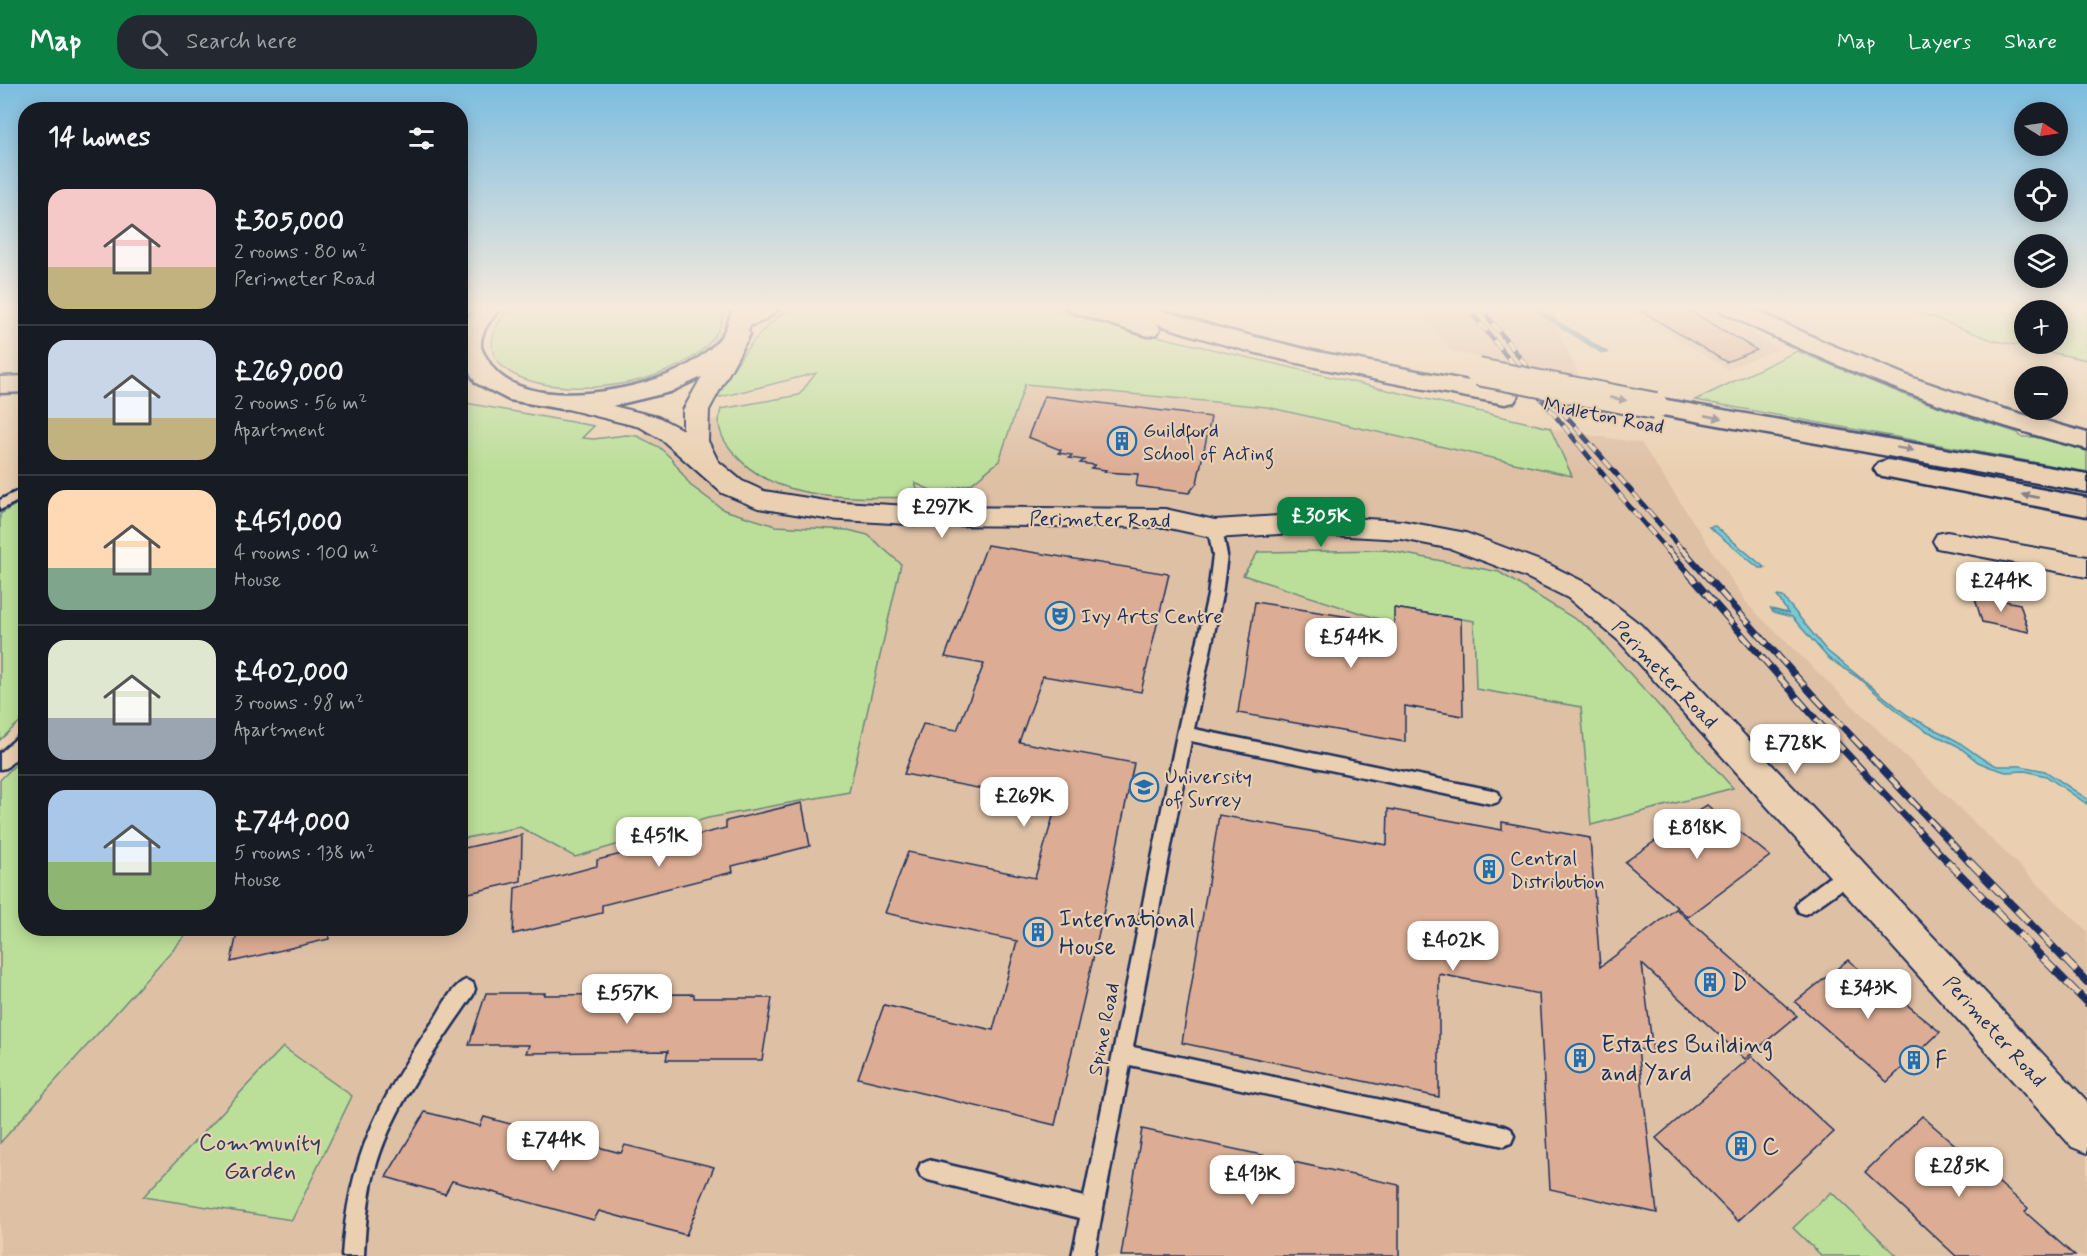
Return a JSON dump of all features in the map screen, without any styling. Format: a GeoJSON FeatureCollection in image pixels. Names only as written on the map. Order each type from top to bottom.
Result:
{"type":"FeatureCollection","features":[{"type":"Feature","properties":{"kind":"main road"},"geometry":{"type":"LineString","coordinates":[[471,361],[484,377],[507,391]]}},
{"type":"Feature","properties":{"kind":"main road"},"geometry":{"type":"LineString","coordinates":[[468,389],[507,391],[545,400],[572,403],[638,394],[682,378],[712,361]]}},
{"type":"Feature","properties":{"kind":"main road"},"geometry":{"type":"LineString","coordinates":[[1274,361],[1412,378]]}},
{"type":"Feature","properties":{"kind":"main road","name":"Midleton Road"},"geometry":{"type":"LineString","coordinates":[[1328,361],[1505,396],[1660,416],[2087,483]]}},
{"type":"Feature","properties":{"kind":"main road","name":"Midleton Road"},"geometry":{"type":"LineString","coordinates":[[1419,361],[1478,372],[1660,416],[2087,507]]}},
{"type":"Feature","properties":{"kind":"main road"},"geometry":{"type":"LineString","coordinates":[[1851,361],[1906,383],[2087,441]]}},
{"type":"Feature","properties":{"kind":"main road"},"geometry":{"type":"LineString","coordinates":[[0,385],[18,384]]}},
{"type":"Feature","properties":{"kind":"street","name":"Perimeter Road"},"geometry":{"type":"LineString","coordinates":[[706,463],[695,441],[696,410],[721,361]]}},
{"type":"Feature","properties":{"kind":"street","name":"Perimeter Road"},"geometry":{"type":"LineString","coordinates":[[572,403],[649,422],[670,433],[732,487],[758,499],[826,510],[986,518],[1165,518],[1215,529],[1295,524],[1375,528],[1428,534],[1456,540],[1498,554],[1578,591],[1630,633],[2087,1132]]}},
{"type":"Feature","properties":{"kind":"street"},"geometry":{"type":"LineString","coordinates":[[1947,541],[2087,567]]}},
{"type":"Feature","properties":{"kind":"lane"},"geometry":{"type":"LineString","coordinates":[[0,506],[18,496]]}},
{"type":"Feature","properties":{"kind":"lane","name":"Spine Road"},"geometry":{"type":"LineString","coordinates":[[1083,1256],[1121,1054],[1215,595],[1220,555],[1215,529]]}},
{"type":"Feature","properties":{"kind":"lane"},"geometry":{"type":"LineString","coordinates":[[1185,734],[1245,744],[1309,761],[1492,797]]}},
{"type":"Feature","properties":{"kind":"lane"},"geometry":{"type":"LineString","coordinates":[[0,763],[18,746]]}},
{"type":"Feature","properties":{"kind":"lane"},"geometry":{"type":"LineString","coordinates":[[1805,906],[1834,883],[1851,874]]}},
{"type":"Feature","properties":{"kind":"lane"},"geometry":{"type":"LineString","coordinates":[[353,1256],[358,1190],[374,1140],[400,1086],[466,989]]}},
{"type":"Feature","properties":{"kind":"lane"},"geometry":{"type":"LineString","coordinates":[[1121,1054],[1504,1136]]}},
{"type":"Feature","properties":{"kind":"lane"},"geometry":{"type":"LineString","coordinates":[[928,1170],[1092,1210]]}},
{"type":"Feature","properties":{"kind":"shaded area","name":"University of Surrey"},"geometry":{"type":"Polygon","coordinates":[[[904,361],[968,361],[1267,407],[1571,476],[1551,429],[1641,443],[1749,606],[2087,931],[2087,1256],[0,1256],[0,1143],[185,936],[468,936],[468,563],[570,450],[718,419],[904,361]]]}},
{"type":"Feature","properties":{"kind":"shaded area"},"geometry":{"type":"Polygon","coordinates":[[[1495,361],[1572,361],[1581,379],[1495,361]]]}},
{"type":"Feature","properties":{"kind":"shaded area"},"geometry":{"type":"Polygon","coordinates":[[[1713,361],[1749,361],[1727,369],[1713,361]]]}},
{"type":"Feature","properties":{"kind":"green space"},"geometry":{"type":"Polygon","coordinates":[[[499,361],[684,361],[660,374],[615,385],[568,387],[528,380],[500,364],[499,361]]]}},
{"type":"Feature","properties":{"kind":"green space"},"geometry":{"type":"Polygon","coordinates":[[[739,361],[1262,361],[1550,428],[1572,476],[1267,407],[1025,384],[999,461],[971,484],[937,493],[915,483],[920,496],[918,498],[818,494],[770,481],[750,468],[725,441],[720,432],[719,421],[721,409],[799,395],[816,373],[717,398],[739,361]]]}},
{"type":"Feature","properties":{"kind":"green space"},"geometry":{"type":"Polygon","coordinates":[[[1777,361],[1821,361],[1910,397],[2018,433],[2021,437],[2035,437],[2087,451],[2087,472],[1695,400],[1777,361]]]}},
{"type":"Feature","properties":{"kind":"green space"},"geometry":{"type":"Polygon","coordinates":[[[468,403],[594,426],[582,438],[637,436],[659,447],[672,459],[690,485],[724,510],[776,526],[848,530],[868,535],[901,564],[849,792],[708,818],[575,857],[520,827],[468,838],[468,403]]]}},
{"type":"Feature","properties":{"kind":"green space"},"geometry":{"type":"Polygon","coordinates":[[[18,503],[18,723],[0,740],[0,514],[18,503]]]}},
{"type":"Feature","properties":{"kind":"green space"},"geometry":{"type":"Polygon","coordinates":[[[1385,550],[1499,572],[1588,627],[1733,788],[1591,825],[1581,707],[1476,689],[1474,621],[1395,608],[1394,624],[1243,575],[1258,552],[1385,550]]]}},
{"type":"Feature","properties":{"kind":"green space"},"geometry":{"type":"Polygon","coordinates":[[[18,762],[18,936],[185,936],[0,1143],[0,780],[18,762]]]}},
{"type":"Feature","properties":{"kind":"green space","name":"Community Garden"},"geometry":{"type":"Polygon","coordinates":[[[283,1047],[352,1096],[292,1220],[143,1197],[283,1047]]]}},
{"type":"Feature","properties":{"kind":"green space"},"geometry":{"type":"Polygon","coordinates":[[[1831,1192],[1897,1256],[1822,1256],[1793,1228],[1831,1192]]]}},
{"type":"Feature","properties":{"kind":"water"},"geometry":{"type":"Polygon","coordinates":[[[1715,526],[1765,568],[1759,568],[1709,527],[1715,526]]]}},
{"type":"Feature","properties":{"kind":"water"},"geometry":{"type":"Polygon","coordinates":[[[1777,596],[1783,597],[1826,650],[1907,715],[1957,741],[1997,766],[2021,766],[2045,771],[2087,799],[2087,804],[2046,776],[2025,771],[2006,772],[1978,762],[1958,746],[1925,730],[1901,714],[1857,677],[1828,658],[1792,617],[1773,612],[1771,609],[1788,613],[1777,596]]]}},
{"type":"Feature","properties":{"kind":"building","name":"Guildford School of Acting"},"geometry":{"type":"Polygon","coordinates":[[[1044,396],[1211,417],[1197,483],[1189,493],[1136,486],[1138,474],[1104,472],[1106,470],[1091,468],[1095,465],[1080,463],[1084,460],[1069,458],[1072,455],[1058,453],[1061,450],[1028,437],[1044,396]]]}},
{"type":"Feature","properties":{"kind":"building","name":"International House"},"geometry":{"type":"Polygon","coordinates":[[[987,545],[1169,574],[1141,692],[1043,676],[1019,742],[1134,763],[1101,924],[1055,1125],[858,1078],[884,1005],[993,1030],[1017,941],[885,913],[908,852],[1035,878],[1057,803],[904,774],[923,724],[957,730],[984,664],[945,657],[987,545]]]}},
{"type":"Feature","properties":{"kind":"building"},"geometry":{"type":"Polygon","coordinates":[[[1974,595],[2020,604],[2029,632],[1982,622],[1974,595]]]}},
{"type":"Feature","properties":{"kind":"building"},"geometry":{"type":"Polygon","coordinates":[[[1255,602],[1394,624],[1394,608],[1461,619],[1463,716],[1405,706],[1405,742],[1238,713],[1255,602]]]}},
{"type":"Feature","properties":{"kind":"building"},"geometry":{"type":"Polygon","coordinates":[[[802,803],[810,846],[732,866],[733,872],[602,905],[602,913],[513,934],[515,888],[597,866],[597,860],[726,828],[726,821],[802,803]]]}},
{"type":"Feature","properties":{"kind":"building"},"geometry":{"type":"Polygon","coordinates":[[[1707,805],[1770,856],[1688,917],[1625,862],[1707,805]]]}},
{"type":"Feature","properties":{"kind":"building"},"geometry":{"type":"Polygon","coordinates":[[[1388,809],[1502,830],[1502,822],[1590,838],[1600,967],[1676,909],[1797,1016],[1745,1059],[1642,964],[1653,1052],[1638,1049],[1657,1213],[1550,1189],[1539,994],[1439,974],[1439,1097],[1182,1043],[1219,815],[1387,845],[1388,809]]]}},
{"type":"Feature","properties":{"kind":"building"},"geometry":{"type":"Polygon","coordinates":[[[522,835],[521,881],[468,893],[468,847],[522,835]]]}},
{"type":"Feature","properties":{"kind":"building"},"geometry":{"type":"Polygon","coordinates":[[[236,936],[329,936],[329,939],[231,962],[236,936]]]}},
{"type":"Feature","properties":{"kind":"building","name":"F"},"geometry":{"type":"Polygon","coordinates":[[[1848,960],[1891,996],[1894,994],[1940,1032],[1887,1082],[1795,1002],[1848,960]]]}},
{"type":"Feature","properties":{"kind":"building"},"geometry":{"type":"Polygon","coordinates":[[[486,993],[694,994],[694,998],[772,998],[762,1060],[666,1060],[668,1051],[526,1053],[529,1045],[469,1045],[486,993]]]}},
{"type":"Feature","properties":{"kind":"building","name":"C"},"geometry":{"type":"Polygon","coordinates":[[[1752,1056],[1834,1132],[1738,1221],[1656,1138],[1752,1056]]]}},
{"type":"Feature","properties":{"kind":"building"},"geometry":{"type":"Polygon","coordinates":[[[425,1112],[480,1126],[484,1117],[621,1153],[625,1145],[714,1167],[686,1235],[599,1211],[594,1220],[452,1181],[445,1194],[386,1177],[425,1112]]]}},
{"type":"Feature","properties":{"kind":"building"},"geometry":{"type":"Polygon","coordinates":[[[1922,1116],[2028,1208],[2025,1212],[2075,1256],[1956,1256],[1865,1172],[1922,1116]]]}},
{"type":"Feature","properties":{"kind":"building"},"geometry":{"type":"Polygon","coordinates":[[[1142,1129],[1399,1185],[1399,1256],[1121,1256],[1142,1129]]]}},
{"type":"Feature","properties":{"kind":"railway"},"geometry":{"type":"LineString","coordinates":[[1511,361],[1669,552]]}},
{"type":"Feature","properties":{"kind":"railway"},"geometry":{"type":"LineString","coordinates":[[1522,361],[1567,417],[1684,552]]}},
{"type":"Feature","properties":{"kind":"railway"},"geometry":{"type":"LineString","coordinates":[[1668,550],[1836,742],[1949,863]]}},
{"type":"Feature","properties":{"kind":"railway"},"geometry":{"type":"LineString","coordinates":[[1683,550],[1812,694],[1970,863]]}},
{"type":"Feature","properties":{"kind":"railway"},"geometry":{"type":"LineString","coordinates":[[1947,861],[2087,1003]]}},
{"type":"Feature","properties":{"kind":"railway"},"geometry":{"type":"LineString","coordinates":[[1969,861],[2087,982]]}},
{"type":"Feature","properties":{"kind":"place","name":"Guildford School of Acting"},"geometry":{"type":"Point","coordinates":[1122,441]}},
{"type":"Feature","properties":{"kind":"place","name":"Ivy Arts Centre"},"geometry":{"type":"Point","coordinates":[1060,616]}},
{"type":"Feature","properties":{"kind":"place","name":"University of Surrey"},"geometry":{"type":"Point","coordinates":[1144,787]}},
{"type":"Feature","properties":{"kind":"place","name":"Central Distribution"},"geometry":{"type":"Point","coordinates":[1489,869]}},
{"type":"Feature","properties":{"kind":"place","name":"International House"},"geometry":{"type":"Point","coordinates":[1038,932]}},
{"type":"Feature","properties":{"kind":"place","name":"D"},"geometry":{"type":"Point","coordinates":[1710,982]}},
{"type":"Feature","properties":{"kind":"place","name":"Estates Building and Yard"},"geometry":{"type":"Point","coordinates":[1580,1058]}},
{"type":"Feature","properties":{"kind":"place","name":"F"},"geometry":{"type":"Point","coordinates":[1914,1060]}},
{"type":"Feature","properties":{"kind":"place","name":"C"},"geometry":{"type":"Point","coordinates":[1741,1146]}}]}
